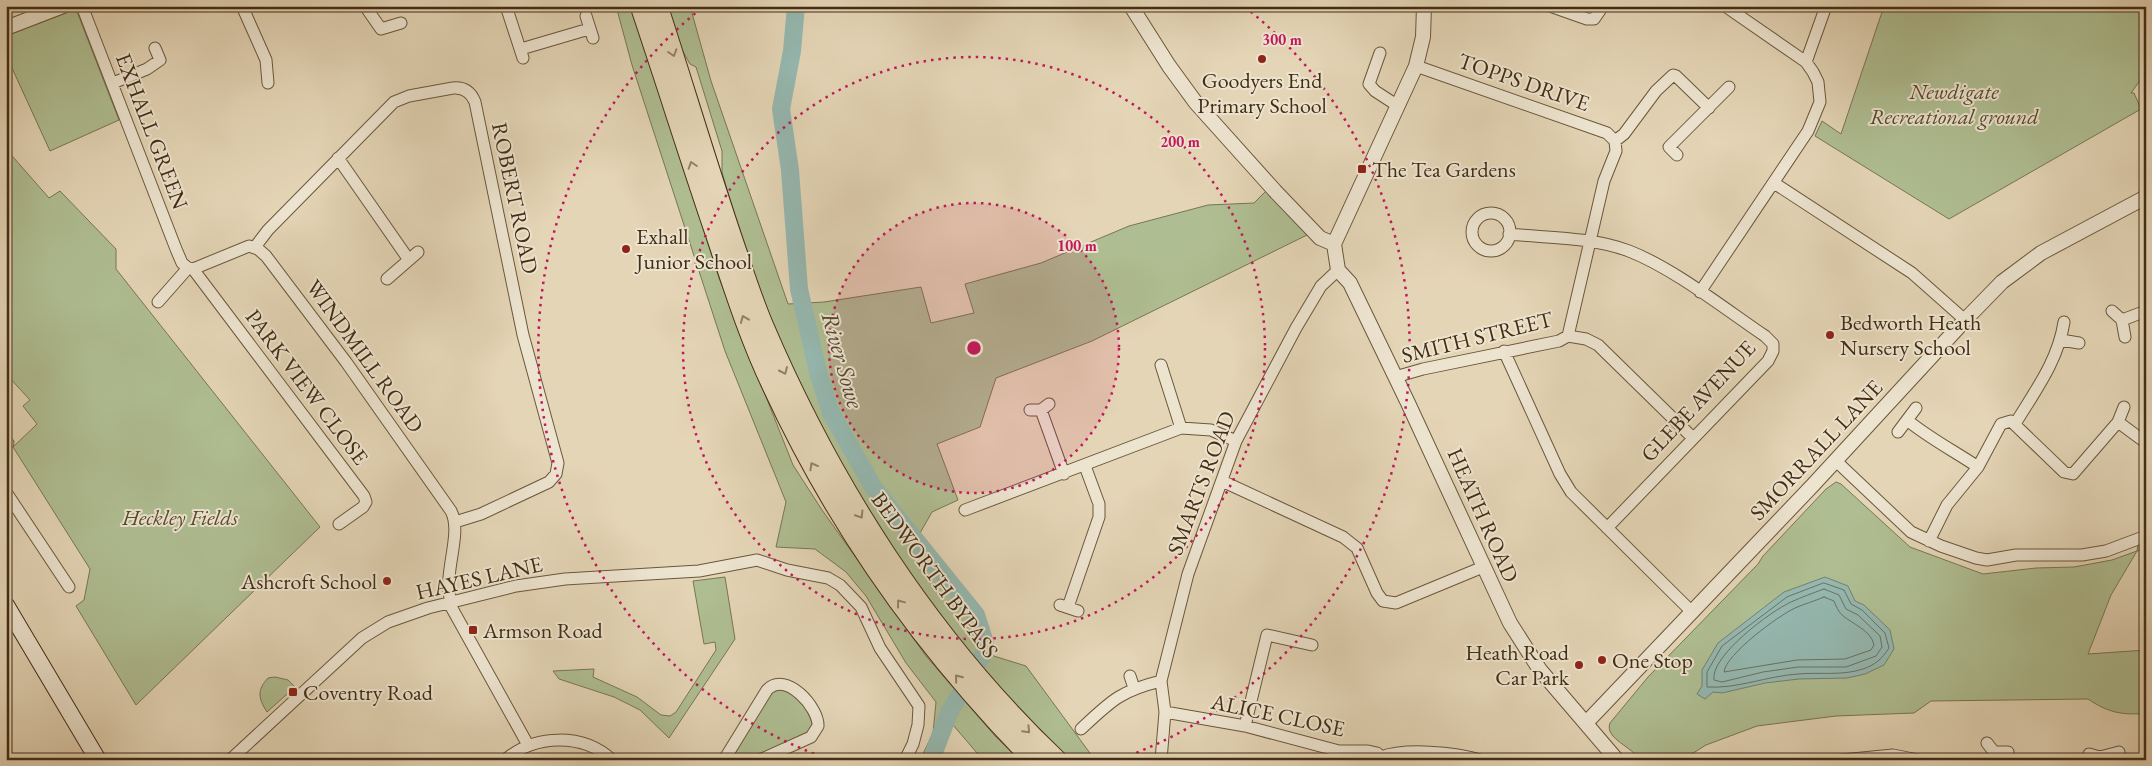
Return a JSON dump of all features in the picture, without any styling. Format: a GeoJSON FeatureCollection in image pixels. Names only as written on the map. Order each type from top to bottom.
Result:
{"type":"FeatureCollection","features":[{"type":"Feature","properties":{"kind":"highway","name":"BEDWORTH BYPASS"},"geometry":{"type":"LineString","coordinates":[[640,6],[740,309],[772,386],[805,452],[845,522],[884,582],[935,637],[993,707],[1033,760]]}},
{"type":"Feature","properties":{"kind":"highway","name":"BEDWORTH BYPASS"},"geometry":{"type":"LineString","coordinates":[[658,6],[721,204],[762,322],[801,408],[857,511],[935,637]]}},
{"type":"Feature","properties":{"kind":"highway","name":"BEDWORTH BYPASS"},"geometry":{"type":"LineString","coordinates":[[993,707],[1057,760]]}},
{"type":"Feature","properties":{"kind":"main road"},"geometry":{"type":"LineString","coordinates":[[6,605],[98,760]]}},
{"type":"Feature","properties":{"kind":"street"},"geometry":{"type":"LineString","coordinates":[[6,28],[62,6]]}},
{"type":"Feature","properties":{"kind":"street","name":"EXHALL GREEN"},"geometry":{"type":"LineString","coordinates":[[82,6],[176,249],[182,263],[191,269]]}},
{"type":"Feature","properties":{"kind":"street"},"geometry":{"type":"LineString","coordinates":[[242,6],[266,60],[268,83]]}},
{"type":"Feature","properties":{"kind":"street"},"geometry":{"type":"LineString","coordinates":[[365,6],[381,29],[401,23]]}},
{"type":"Feature","properties":{"kind":"street"},"geometry":{"type":"LineString","coordinates":[[506,6],[522,53],[591,33],[586,16]]}},
{"type":"Feature","properties":{"kind":"street"},"geometry":{"type":"LineString","coordinates":[[1131,6],[1169,66],[1196,103],[1320,238],[1334,244]]}},
{"type":"Feature","properties":{"kind":"street"},"geometry":{"type":"LineString","coordinates":[[1338,270],[1334,244],[1416,66],[1423,37],[1424,6]]}},
{"type":"Feature","properties":{"kind":"street"},"geometry":{"type":"LineString","coordinates":[[1550,6],[1587,19],[1594,19],[1603,6]]}},
{"type":"Feature","properties":{"kind":"street"},"geometry":{"type":"LineString","coordinates":[[1700,292],[1808,131],[1820,102],[1818,82],[1806,62],[1725,6]]}},
{"type":"Feature","properties":{"kind":"street"},"geometry":{"type":"LineString","coordinates":[[1806,62],[1826,6]]}},
{"type":"Feature","properties":{"kind":"street"},"geometry":{"type":"LineString","coordinates":[[113,83],[147,69],[160,60],[155,48]]}},
{"type":"Feature","properties":{"kind":"street"},"geometry":{"type":"LineString","coordinates":[[1380,53],[1369,84],[1375,91],[1398,106]]}},
{"type":"Feature","properties":{"kind":"street","name":"TOPPS DRIVE"},"geometry":{"type":"LineString","coordinates":[[1416,66],[1607,133],[1615,140]]}},
{"type":"Feature","properties":{"kind":"street"},"geometry":{"type":"LineString","coordinates":[[1693,438],[1598,345],[1586,339],[1568,336],[1604,181],[1616,151],[1615,140],[1624,134],[1656,90],[1673,75],[1709,108]]}},
{"type":"Feature","properties":{"kind":"street","name":"ROBERT ROAD"},"geometry":{"type":"LineString","coordinates":[[255,247],[268,230],[338,158],[386,109],[399,99],[456,88],[468,91],[473,98],[524,335],[558,463],[557,470],[549,482],[475,517],[455,522]]}},
{"type":"Feature","properties":{"kind":"street"},"geometry":{"type":"LineString","coordinates":[[1677,155],[1670,147],[1729,88]]}},
{"type":"Feature","properties":{"kind":"street"},"geometry":{"type":"LineString","coordinates":[[338,158],[414,256],[387,279]]}},
{"type":"Feature","properties":{"kind":"street"},"geometry":{"type":"LineString","coordinates":[[1774,183],[1912,273],[1965,320]]}},
{"type":"Feature","properties":{"kind":"street","name":"SMORRALL LANE"},"geometry":{"type":"LineString","coordinates":[[1586,723],[1836,461],[2002,282],[2041,253],[2144,202]]}},
{"type":"Feature","properties":{"kind":"street","name":"GLEBE AVENUE"},"geometry":{"type":"LineString","coordinates":[[1509,234],[1590,241],[1628,251],[1645,258],[1700,292],[1770,340],[1773,352],[1757,372],[1607,528]]}},
{"type":"Feature","properties":{"kind":"street"},"geometry":{"type":"LineString","coordinates":[[158,302],[191,269],[245,247],[255,247]]}},
{"type":"Feature","properties":{"kind":"street","name":"WINDMILL ROAD"},"geometry":{"type":"LineString","coordinates":[[255,247],[266,256],[346,362],[452,511],[455,522]]}},
{"type":"Feature","properties":{"kind":"street","name":"PARK VIEW CLOSE"},"geometry":{"type":"LineString","coordinates":[[191,269],[364,496],[365,505],[339,524]]}},
{"type":"Feature","properties":{"kind":"street","name":"HEATH ROAD"},"geometry":{"type":"LineString","coordinates":[[1338,270],[1350,283],[1510,622],[1529,655],[1617,760]]}},
{"type":"Feature","properties":{"kind":"street","name":"SMARTS ROAD"},"geometry":{"type":"LineString","coordinates":[[1161,760],[1165,712],[1161,681],[1188,574],[1236,441],[1296,328],[1321,286],[1338,270]]}},
{"type":"Feature","properties":{"kind":"street"},"geometry":{"type":"LineString","coordinates":[[2112,311],[2122,320],[2125,337]]}},
{"type":"Feature","properties":{"kind":"street"},"geometry":{"type":"LineString","coordinates":[[2122,320],[2146,311]]}},
{"type":"Feature","properties":{"kind":"street"},"geometry":{"type":"LineString","coordinates":[[2015,424],[2053,363],[2061,340],[2064,322]]}},
{"type":"Feature","properties":{"kind":"street","name":"SMITH STREET"},"geometry":{"type":"LineString","coordinates":[[1395,377],[1408,372],[1504,351],[1560,341],[1568,336]]}},
{"type":"Feature","properties":{"kind":"street"},"geometry":{"type":"LineString","coordinates":[[2061,340],[2079,343]]}},
{"type":"Feature","properties":{"kind":"street"},"geometry":{"type":"LineString","coordinates":[[1504,351],[1565,483],[1582,504],[1692,612]]}},
{"type":"Feature","properties":{"kind":"street"},"geometry":{"type":"LineString","coordinates":[[1160,363],[1181,428]]}},
{"type":"Feature","properties":{"kind":"street"},"geometry":{"type":"LineString","coordinates":[[1929,541],[1947,505],[1978,467],[2001,424],[2010,421],[2015,424],[2069,474],[2076,472],[2081,467],[2118,422],[2124,407]]}},
{"type":"Feature","properties":{"kind":"street"},"geometry":{"type":"LineString","coordinates":[[1040,408],[1064,474]]}},
{"type":"Feature","properties":{"kind":"street"},"geometry":{"type":"LineString","coordinates":[[1898,432],[1916,408]]}},
{"type":"Feature","properties":{"kind":"street"},"geometry":{"type":"LineString","coordinates":[[1908,420],[1930,438],[1947,446],[1978,467]]}},
{"type":"Feature","properties":{"kind":"street"},"geometry":{"type":"LineString","coordinates":[[2118,422],[2141,439]]}},
{"type":"Feature","properties":{"kind":"street"},"geometry":{"type":"LineString","coordinates":[[965,510],[1181,428],[1211,430],[1236,441]]}},
{"type":"Feature","properties":{"kind":"street"},"geometry":{"type":"LineString","coordinates":[[1836,461],[1910,532],[1929,541],[1987,560],[2016,556],[2082,555],[2106,551],[2146,536]]}},
{"type":"Feature","properties":{"kind":"street"},"geometry":{"type":"LineString","coordinates":[[1069,608],[1099,517],[1099,504],[1085,466]]}},
{"type":"Feature","properties":{"kind":"street"},"geometry":{"type":"LineString","coordinates":[[1222,481],[1343,537],[1357,548],[1377,593],[1383,601],[1396,603],[1483,567]]}},
{"type":"Feature","properties":{"kind":"street"},"geometry":{"type":"LineString","coordinates":[[6,492],[68,587]]}},
{"type":"Feature","properties":{"kind":"street"},"geometry":{"type":"LineString","coordinates":[[455,522],[448,588],[450,603],[528,745]]}},
{"type":"Feature","properties":{"kind":"street","name":"HAYES LANE"},"geometry":{"type":"LineString","coordinates":[[230,760],[374,629],[388,622],[450,603],[534,583],[565,579],[699,571],[757,560],[787,570],[828,578],[853,596],[861,607],[880,648],[919,706],[918,725],[913,744],[905,760]]}},
{"type":"Feature","properties":{"kind":"street"},"geometry":{"type":"LineString","coordinates":[[1245,726],[1267,635],[1312,645]]}},
{"type":"Feature","properties":{"kind":"street"},"geometry":{"type":"LineString","coordinates":[[1130,676],[1134,688]]}},
{"type":"Feature","properties":{"kind":"street"},"geometry":{"type":"LineString","coordinates":[[1081,729],[1114,699],[1134,688],[1161,681]]}},
{"type":"Feature","properties":{"kind":"street"},"geometry":{"type":"LineString","coordinates":[[724,760],[767,690],[776,684],[788,685],[794,689],[815,713],[818,726],[811,737],[760,760]]}},
{"type":"Feature","properties":{"kind":"street","name":"ALICE CLOSE"},"geometry":{"type":"LineString","coordinates":[[1165,712],[1245,726],[1339,751],[1368,751],[1377,753],[1381,759],[1392,753],[1451,754],[1480,760]]}},
{"type":"Feature","properties":{"kind":"street"},"geometry":{"type":"LineString","coordinates":[[505,760],[528,745],[560,740],[574,741],[600,751],[612,760]]}},
{"type":"Feature","properties":{"kind":"street"},"geometry":{"type":"LineString","coordinates":[[1989,751],[2008,752]]}},
{"type":"Feature","properties":{"kind":"street"},"geometry":{"type":"LineString","coordinates":[[2096,757],[2119,752]]}},
{"type":"Feature","properties":{"kind":"street"},"geometry":{"type":"LineString","coordinates":[[1842,760],[1893,755],[1918,760]]}},
{"type":"Feature","properties":{"kind":"green space"},"geometry":{"type":"Polygon","coordinates":[[[616,6],[631,6],[677,143],[719,278],[793,465],[822,510],[926,656],[995,736],[1020,760],[983,760],[953,725],[940,741],[933,760],[920,760],[933,733],[936,702],[906,663],[866,596],[846,572],[815,549],[776,547],[786,502],[725,351],[632,65],[616,6]]]}},
{"type":"Feature","properties":{"kind":"green space"},"geometry":{"type":"Polygon","coordinates":[[[663,6],[690,6],[711,81],[788,304],[824,302],[921,287],[931,323],[974,313],[965,284],[1041,263],[1129,226],[1208,205],[1254,203],[1267,190],[1307,235],[1092,341],[996,378],[980,427],[937,444],[958,500],[932,512],[916,540],[976,615],[985,643],[984,653],[1026,666],[1095,760],[1067,760],[990,678],[930,602],[863,506],[825,440],[759,300],[722,172],[722,151],[696,67],[690,64],[672,32],[663,6]]]}},
{"type":"Feature","properties":{"kind":"green space","name":"Newdigate Recreational ground"},"geometry":{"type":"Polygon","coordinates":[[[1884,6],[2146,6],[2146,72],[2131,93],[2134,93],[2141,109],[1949,219],[1815,136],[1822,121],[1841,134],[1884,6]]]}},
{"type":"Feature","properties":{"kind":"green space"},"geometry":{"type":"Polygon","coordinates":[[[76,9],[119,120],[50,151],[6,55],[6,36],[76,9]]]}},
{"type":"Feature","properties":{"kind":"green space","name":"Heckley Fields"},"geometry":{"type":"Polygon","coordinates":[[[6,149],[49,198],[60,191],[116,249],[116,269],[320,527],[136,705],[76,606],[84,600],[90,569],[13,447],[37,424],[23,406],[30,400],[6,374],[6,149]]]}},
{"type":"Feature","properties":{"kind":"green space"},"geometry":{"type":"Polygon","coordinates":[[[1836,482],[1841,484],[1910,547],[1983,574],[2036,568],[2074,567],[2112,560],[2137,551],[2111,595],[2088,654],[2146,650],[2146,713],[2130,714],[2116,712],[2088,699],[1931,701],[1914,713],[1836,716],[1757,726],[1706,745],[1682,760],[1639,760],[1632,751],[1611,734],[1609,729],[1610,723],[1648,677],[1758,564],[1763,556],[1826,489],[1836,482]]]}},
{"type":"Feature","properties":{"kind":"green space"},"geometry":{"type":"Polygon","coordinates":[[[2146,541],[2146,549],[2137,551],[2138,543],[2146,541]]]}},
{"type":"Feature","properties":{"kind":"green space"},"geometry":{"type":"Polygon","coordinates":[[[725,577],[735,639],[669,738],[640,710],[614,697],[559,679],[553,671],[594,669],[593,677],[637,697],[661,715],[670,716],[676,712],[716,650],[715,642],[704,644],[693,581],[725,577]]]}},
{"type":"Feature","properties":{"kind":"green space"},"geometry":{"type":"Polygon","coordinates":[[[275,677],[288,680],[295,687],[267,712],[260,698],[260,690],[268,678],[275,677]]]}},
{"type":"Feature","properties":{"kind":"green space"},"geometry":{"type":"Polygon","coordinates":[[[779,688],[801,702],[813,726],[805,735],[749,760],[737,760],[734,754],[772,692],[779,688]]]}},
{"type":"Feature","properties":{"kind":"water"},"geometry":{"type":"Polygon","coordinates":[[[1825,577],[1848,586],[1855,601],[1864,605],[1890,630],[1894,649],[1884,665],[1865,674],[1847,678],[1799,679],[1765,683],[1722,693],[1713,692],[1705,699],[1697,694],[1702,686],[1702,670],[1718,643],[1784,592],[1825,577]]]}},
{"type":"Feature","properties":{"kind":"waterway","name":"River Sowe"},"geometry":{"type":"LineString","coordinates":[[796,6],[792,51],[781,109],[790,170],[799,289],[818,372],[831,413],[875,490],[976,615],[985,643],[984,653],[949,713],[931,760]]}},
{"type":"Feature","properties":{"kind":"place","name":"Goodyers End Primary School"},"geometry":{"type":"Point","coordinates":[1262,59]}},
{"type":"Feature","properties":{"kind":"place","name":"The Tea Gardens"},"geometry":{"type":"Point","coordinates":[1362,169]}},
{"type":"Feature","properties":{"kind":"place","name":"Exhall Junior School"},"geometry":{"type":"Point","coordinates":[626,249]}},
{"type":"Feature","properties":{"kind":"place","name":"Bedworth Heath Nursery School"},"geometry":{"type":"Point","coordinates":[1830,335]}},
{"type":"Feature","properties":{"kind":"place","name":"Ashcroft School"},"geometry":{"type":"Point","coordinates":[387,581]}},
{"type":"Feature","properties":{"kind":"place","name":"Armson Road"},"geometry":{"type":"Point","coordinates":[473,630]}},
{"type":"Feature","properties":{"kind":"place","name":"One Stop"},"geometry":{"type":"Point","coordinates":[1602,660]}},
{"type":"Feature","properties":{"kind":"place","name":"Heath Road Car Park"},"geometry":{"type":"Point","coordinates":[1579,665]}},
{"type":"Feature","properties":{"kind":"place","name":"Coventry Road"},"geometry":{"type":"Point","coordinates":[293,692]}}]}
